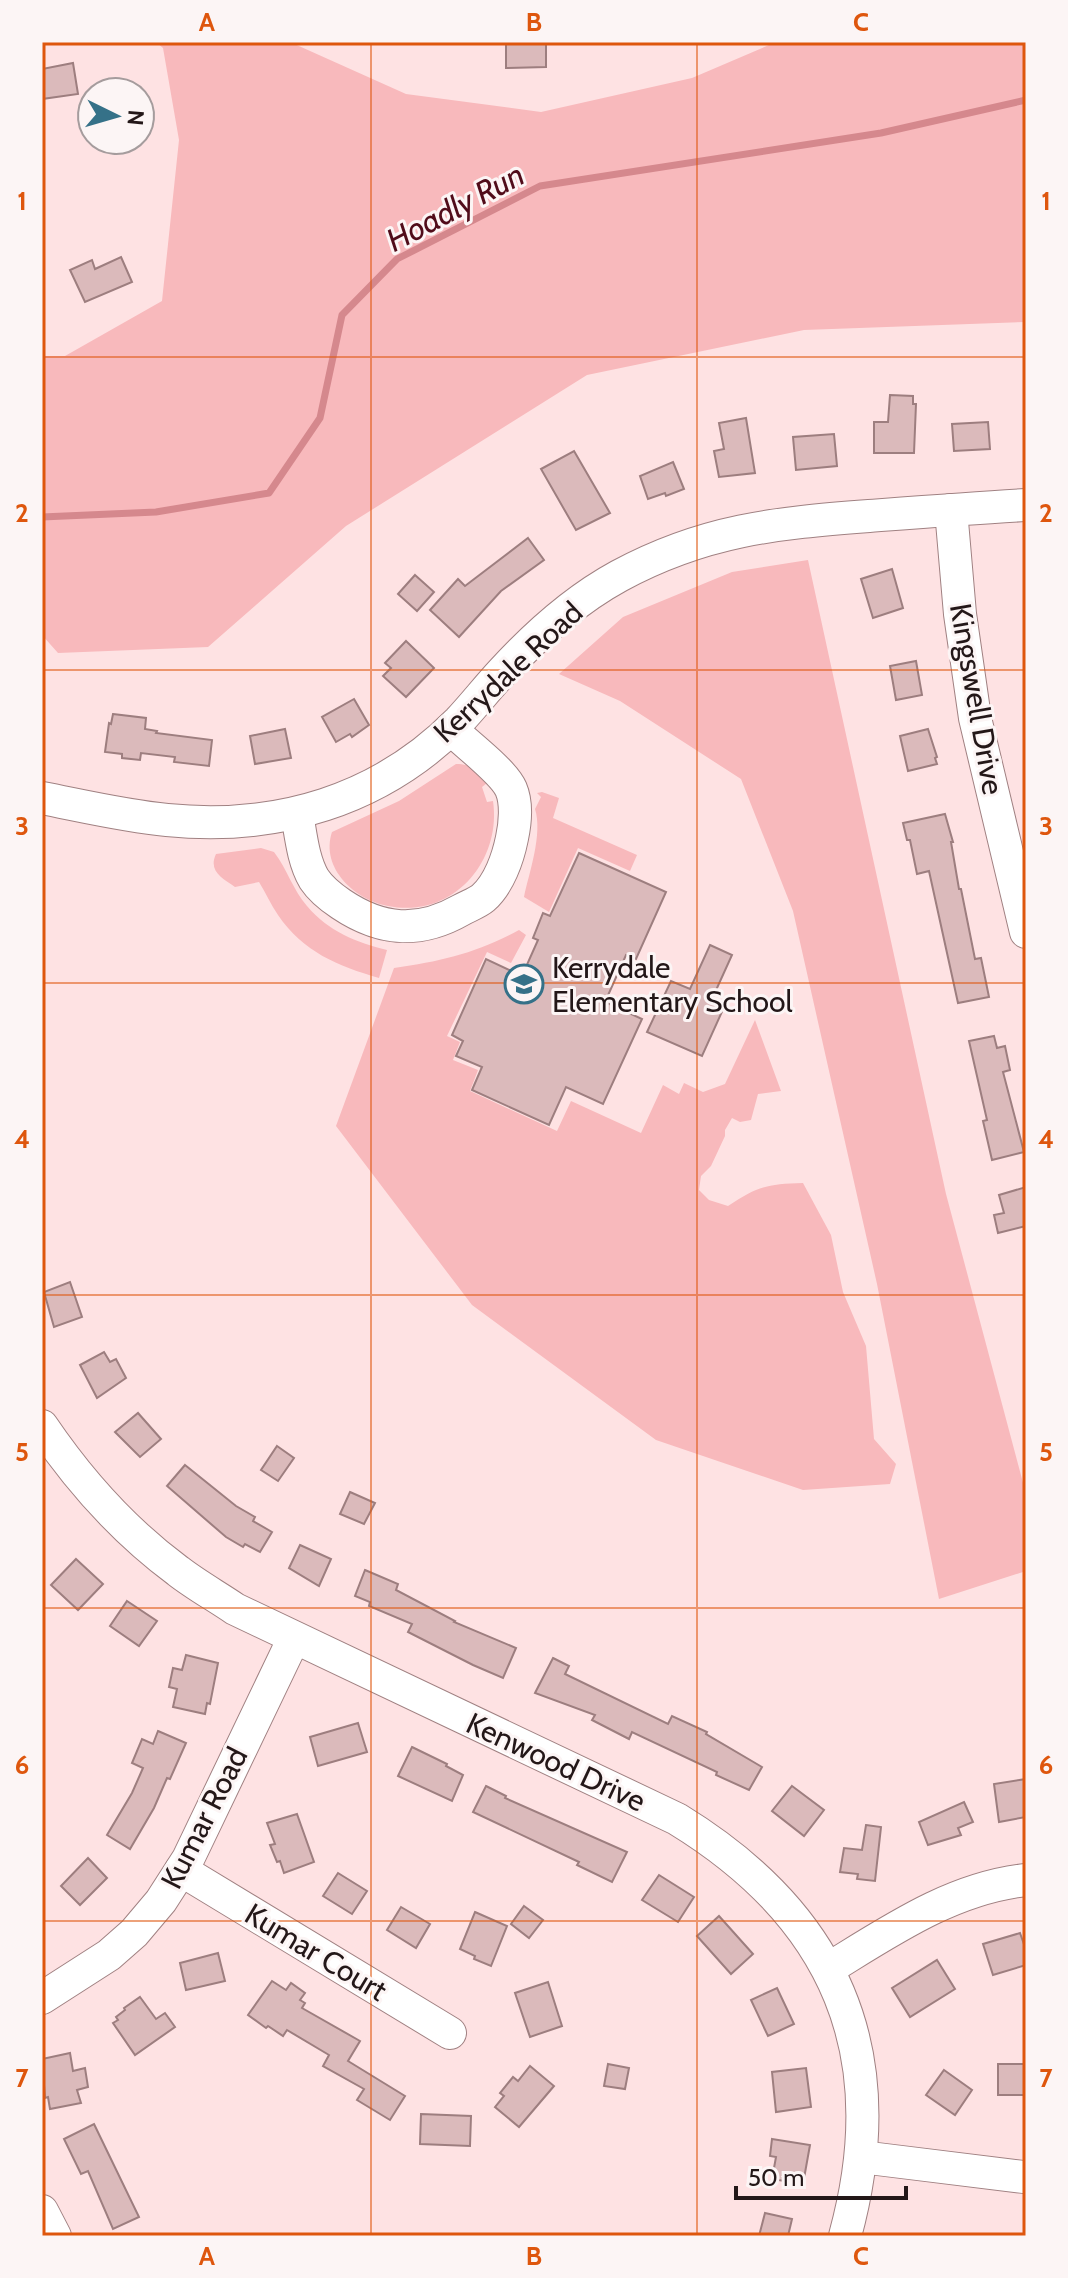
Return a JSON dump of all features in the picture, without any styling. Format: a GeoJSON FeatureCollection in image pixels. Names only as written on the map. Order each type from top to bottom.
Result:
{"type":"FeatureCollection","features":[{"type":"Feature","properties":{"kind":"street","name":"Kerrydale Road"},"geometry":{"type":"LineString","coordinates":[[42,798],[165,820],[212,823],[260,821],[297,814],[355,794],[414,759],[451,729],[543,630],[605,585],[652,560],[735,531],[783,523],[1026,505]]}},
{"type":"Feature","properties":{"kind":"street","name":"Kingswell Drive"},"geometry":{"type":"LineString","coordinates":[[951,510],[960,614],[975,718],[1026,932]]}},
{"type":"Feature","properties":{"kind":"street"},"geometry":{"type":"LineString","coordinates":[[297,814],[305,856],[315,880],[335,900],[360,917],[388,926],[407,927],[425,926],[451,916],[483,897],[502,871],[515,825],[510,787],[451,729]]}},
{"type":"Feature","properties":{"kind":"street","name":"Kenwood Drive"},"geometry":{"type":"LineString","coordinates":[[42,1426],[98,1500],[136,1537],[179,1572],[235,1609],[677,1819],[708,1837],[781,1902],[809,1938],[840,1992],[860,2070],[863,2114],[861,2157],[845,2236]]}},
{"type":"Feature","properties":{"kind":"street","name":"Kumar Road"},"geometry":{"type":"LineString","coordinates":[[42,1998],[109,1955],[134,1933],[161,1901],[181,1870],[294,1638]]}},
{"type":"Feature","properties":{"kind":"street","name":"Kumar Court"},"geometry":{"type":"LineString","coordinates":[[181,1870],[450,2033]]}},
{"type":"Feature","properties":{"kind":"street"},"geometry":{"type":"LineString","coordinates":[[828,1969],[913,1917],[955,1897],[998,1883],[1026,1880]]}},
{"type":"Feature","properties":{"kind":"street"},"geometry":{"type":"LineString","coordinates":[[861,2157],[1024,2177]]}},
{"type":"Feature","properties":{"kind":"street"},"geometry":{"type":"LineString","coordinates":[[42,2211],[55,2236]]}},
{"type":"Feature","properties":{"kind":"shaded area"},"geometry":{"type":"Polygon","coordinates":[[[156,42],[290,42],[406,94],[541,112],[692,78],[776,42],[1026,42],[1026,322],[804,330],[587,375],[346,526],[208,647],[58,653],[42,635],[42,356],[65,356],[162,301],[179,140],[163,48],[156,42]]]}},
{"type":"Feature","properties":{"kind":"shaded area"},"geometry":{"type":"Polygon","coordinates":[[[808,560],[946,1194],[1026,1494],[1026,1571],[939,1599],[877,1284],[793,911],[741,779],[620,701],[559,674],[623,617],[732,572],[808,560]]]}},
{"type":"Feature","properties":{"kind":"shaded area"},"geometry":{"type":"Polygon","coordinates":[[[456,764],[466,765],[477,772],[487,783],[482,787],[487,802],[493,801],[494,823],[490,845],[468,881],[433,904],[412,908],[376,903],[353,889],[343,880],[331,858],[332,832],[399,801],[456,764]]]}},
{"type":"Feature","properties":{"kind":"shaded area"},"geometry":{"type":"Polygon","coordinates":[[[537,793],[559,798],[553,818],[637,855],[630,871],[578,848],[549,912],[524,897],[536,842],[535,809],[541,797],[537,793]]]}},
{"type":"Feature","properties":{"kind":"shaded area"},"geometry":{"type":"Polygon","coordinates":[[[261,848],[274,852],[302,900],[324,923],[354,939],[387,950],[379,978],[336,963],[310,948],[288,928],[259,882],[235,887],[215,870],[216,854],[261,848]]]}},
{"type":"Feature","properties":{"kind":"shaded area"},"geometry":{"type":"Polygon","coordinates":[[[519,930],[526,935],[511,963],[487,952],[447,1036],[460,1042],[453,1060],[478,1070],[470,1091],[557,1131],[571,1101],[641,1133],[663,1085],[679,1094],[684,1083],[703,1092],[725,1084],[755,1020],[781,1091],[758,1094],[751,1120],[740,1122],[732,1118],[711,1166],[701,1176],[699,1190],[709,1200],[728,1206],[764,1187],[803,1183],[831,1235],[843,1292],[866,1346],[874,1439],[896,1464],[890,1484],[803,1490],[656,1440],[472,1305],[336,1126],[394,968],[458,955],[519,930]]]}},
{"type":"Feature","properties":{"kind":"building"},"geometry":{"type":"Polygon","coordinates":[[[506,42],[546,42],[546,67],[506,68],[506,42]]]}},
{"type":"Feature","properties":{"kind":"building"},"geometry":{"type":"Polygon","coordinates":[[[73,63],[76,94],[42,99],[42,69],[73,63]]]}},
{"type":"Feature","properties":{"kind":"building"},"geometry":{"type":"Polygon","coordinates":[[[121,257],[132,282],[85,302],[70,270],[92,260],[95,269],[121,257]]]}},
{"type":"Feature","properties":{"kind":"building"},"geometry":{"type":"Polygon","coordinates":[[[890,395],[913,396],[913,404],[916,404],[914,453],[874,453],[874,422],[888,422],[890,395]]]}},
{"type":"Feature","properties":{"kind":"building"},"geometry":{"type":"Polygon","coordinates":[[[746,418],[755,473],[719,477],[714,451],[724,449],[719,423],[746,418]]]}},
{"type":"Feature","properties":{"kind":"building"},"geometry":{"type":"Polygon","coordinates":[[[988,422],[990,449],[954,451],[952,424],[988,422]]]}},
{"type":"Feature","properties":{"kind":"building"},"geometry":{"type":"Polygon","coordinates":[[[834,434],[837,466],[796,470],[793,437],[834,434]]]}},
{"type":"Feature","properties":{"kind":"building"},"geometry":{"type":"Polygon","coordinates":[[[574,451],[610,513],[576,530],[541,469],[574,451]]]}},
{"type":"Feature","properties":{"kind":"building"},"geometry":{"type":"Polygon","coordinates":[[[673,462],[684,489],[648,499],[640,476],[673,462]]]}},
{"type":"Feature","properties":{"kind":"building"},"geometry":{"type":"Polygon","coordinates":[[[528,538],[544,560],[501,591],[459,637],[430,610],[458,579],[465,586],[528,538]]]}},
{"type":"Feature","properties":{"kind":"building"},"geometry":{"type":"Polygon","coordinates":[[[892,569],[903,608],[873,618],[861,579],[892,569]]]}},
{"type":"Feature","properties":{"kind":"building"},"geometry":{"type":"Polygon","coordinates":[[[415,575],[434,592],[417,611],[398,594],[415,575]]]}},
{"type":"Feature","properties":{"kind":"building"},"geometry":{"type":"Polygon","coordinates":[[[406,641],[434,668],[406,697],[383,676],[391,668],[385,663],[406,641]]]}},
{"type":"Feature","properties":{"kind":"building"},"geometry":{"type":"Polygon","coordinates":[[[916,661],[922,695],[896,700],[890,666],[916,661]]]}},
{"type":"Feature","properties":{"kind":"building"},"geometry":{"type":"Polygon","coordinates":[[[354,699],[369,725],[352,737],[350,734],[336,742],[322,717],[354,699]]]}},
{"type":"Feature","properties":{"kind":"building"},"geometry":{"type":"Polygon","coordinates":[[[113,714],[146,718],[145,729],[156,733],[212,740],[209,766],[174,762],[175,757],[141,753],[140,760],[105,752],[113,714]]]}},
{"type":"Feature","properties":{"kind":"building"},"geometry":{"type":"Polygon","coordinates":[[[285,729],[291,758],[255,764],[250,736],[285,729]]]}},
{"type":"Feature","properties":{"kind":"building"},"geometry":{"type":"Polygon","coordinates":[[[928,729],[937,764],[908,771],[900,736],[928,729]]]}},
{"type":"Feature","properties":{"kind":"building"},"geometry":{"type":"Polygon","coordinates":[[[945,814],[975,959],[981,958],[989,997],[958,1003],[929,871],[917,874],[903,823],[945,814]]]}},
{"type":"Feature","properties":{"kind":"building","name":"Kerrydale Elementary School"},"geometry":{"type":"Polygon","coordinates":[[[579,853],[666,892],[636,959],[626,955],[605,1002],[642,1019],[603,1104],[566,1087],[549,1125],[472,1090],[482,1067],[456,1056],[463,1041],[452,1035],[486,959],[522,976],[538,940],[533,938],[543,913],[550,916],[579,853]]]}},
{"type":"Feature","properties":{"kind":"building"},"geometry":{"type":"Polygon","coordinates":[[[710,945],[732,955],[712,999],[725,1005],[702,1056],[647,1032],[671,981],[690,989],[710,945]]]}},
{"type":"Feature","properties":{"kind":"building"},"geometry":{"type":"Polygon","coordinates":[[[994,1036],[997,1048],[1005,1046],[1010,1070],[1003,1072],[1024,1152],[992,1160],[983,1121],[987,1120],[969,1041],[994,1036]]]}},
{"type":"Feature","properties":{"kind":"building"},"geometry":{"type":"Polygon","coordinates":[[[1026,1187],[1026,1226],[998,1233],[994,1215],[1004,1213],[999,1195],[1026,1187]]]}},
{"type":"Feature","properties":{"kind":"building"},"geometry":{"type":"Polygon","coordinates":[[[70,1282],[82,1317],[54,1327],[44,1292],[70,1282]]]}},
{"type":"Feature","properties":{"kind":"building"},"geometry":{"type":"Polygon","coordinates":[[[104,1352],[110,1362],[116,1359],[126,1378],[97,1398],[80,1365],[104,1352]]]}},
{"type":"Feature","properties":{"kind":"building"},"geometry":{"type":"Polygon","coordinates":[[[138,1413],[161,1439],[140,1457],[115,1432],[138,1413]]]}},
{"type":"Feature","properties":{"kind":"building"},"geometry":{"type":"Polygon","coordinates":[[[277,1446],[294,1458],[278,1481],[261,1470],[277,1446]]]}},
{"type":"Feature","properties":{"kind":"building"},"geometry":{"type":"Polygon","coordinates":[[[185,1465],[236,1506],[255,1517],[253,1521],[272,1532],[260,1552],[226,1537],[167,1486],[185,1465]]]}},
{"type":"Feature","properties":{"kind":"building"},"geometry":{"type":"Polygon","coordinates":[[[350,1492],[375,1503],[364,1524],[340,1514],[350,1492]]]}},
{"type":"Feature","properties":{"kind":"building"},"geometry":{"type":"Polygon","coordinates":[[[300,1545],[331,1559],[319,1586],[289,1568],[300,1545]]]}},
{"type":"Feature","properties":{"kind":"building"},"geometry":{"type":"Polygon","coordinates":[[[76,1559],[103,1584],[78,1610],[51,1585],[76,1559]]]}},
{"type":"Feature","properties":{"kind":"building"},"geometry":{"type":"Polygon","coordinates":[[[365,1570],[398,1584],[396,1590],[454,1622],[516,1648],[503,1678],[408,1632],[412,1624],[369,1606],[370,1602],[355,1596],[365,1570]]]}},
{"type":"Feature","properties":{"kind":"building"},"geometry":{"type":"Polygon","coordinates":[[[127,1601],[157,1621],[139,1646],[110,1626],[127,1601]]]}},
{"type":"Feature","properties":{"kind":"building"},"geometry":{"type":"Polygon","coordinates":[[[186,1655],[218,1663],[205,1714],[173,1707],[177,1689],[169,1687],[173,1668],[182,1670],[186,1655]]]}},
{"type":"Feature","properties":{"kind":"building"},"geometry":{"type":"Polygon","coordinates":[[[553,1658],[569,1666],[565,1674],[668,1724],[672,1716],[707,1732],[762,1767],[749,1790],[632,1732],[629,1739],[592,1720],[595,1715],[535,1693],[553,1658]]]}},
{"type":"Feature","properties":{"kind":"building"},"geometry":{"type":"Polygon","coordinates":[[[358,1723],[367,1752],[318,1766],[310,1737],[358,1723]]]}},
{"type":"Feature","properties":{"kind":"building"},"geometry":{"type":"Polygon","coordinates":[[[158,1731],[186,1743],[170,1779],[167,1778],[130,1849],[107,1835],[143,1768],[132,1763],[142,1739],[153,1744],[158,1731]]]}},
{"type":"Feature","properties":{"kind":"building"},"geometry":{"type":"Polygon","coordinates":[[[412,1747],[463,1775],[452,1801],[398,1776],[412,1747]]]}},
{"type":"Feature","properties":{"kind":"building"},"geometry":{"type":"Polygon","coordinates":[[[1026,1779],[1026,1817],[999,1822],[994,1784],[1026,1779]]]}},
{"type":"Feature","properties":{"kind":"building"},"geometry":{"type":"Polygon","coordinates":[[[486,1786],[505,1798],[627,1852],[612,1882],[577,1865],[579,1862],[473,1812],[486,1786]]]}},
{"type":"Feature","properties":{"kind":"building"},"geometry":{"type":"Polygon","coordinates":[[[792,1786],[824,1810],[804,1836],[772,1811],[792,1786]]]}},
{"type":"Feature","properties":{"kind":"building"},"geometry":{"type":"Polygon","coordinates":[[[964,1802],[973,1822],[958,1828],[961,1835],[928,1845],[919,1822],[964,1802]]]}},
{"type":"Feature","properties":{"kind":"building"},"geometry":{"type":"Polygon","coordinates":[[[297,1814],[314,1862],[284,1873],[270,1845],[275,1844],[267,1823],[297,1814]]]}},
{"type":"Feature","properties":{"kind":"building"},"geometry":{"type":"Polygon","coordinates":[[[866,1825],[881,1827],[875,1881],[857,1879],[858,1874],[840,1872],[844,1848],[862,1850],[866,1825]]]}},
{"type":"Feature","properties":{"kind":"building"},"geometry":{"type":"Polygon","coordinates":[[[88,1858],[107,1878],[80,1905],[61,1886],[88,1858]]]}},
{"type":"Feature","properties":{"kind":"building"},"geometry":{"type":"Polygon","coordinates":[[[338,1873],[367,1891],[352,1914],[323,1896],[338,1873]]]}},
{"type":"Feature","properties":{"kind":"building"},"geometry":{"type":"Polygon","coordinates":[[[659,1875],[694,1897],[678,1922],[642,1900],[659,1875]]]}},
{"type":"Feature","properties":{"kind":"building"},"geometry":{"type":"Polygon","coordinates":[[[524,1906],[543,1920],[529,1938],[511,1924],[524,1906]]]}},
{"type":"Feature","properties":{"kind":"building"},"geometry":{"type":"Polygon","coordinates":[[[401,1907],[430,1924],[416,1948],[387,1930],[401,1907]]]}},
{"type":"Feature","properties":{"kind":"building"},"geometry":{"type":"Polygon","coordinates":[[[475,1912],[507,1926],[491,1966],[460,1949],[475,1912]]]}},
{"type":"Feature","properties":{"kind":"building"},"geometry":{"type":"Polygon","coordinates":[[[719,1916],[753,1954],[731,1974],[697,1936],[719,1916]]]}},
{"type":"Feature","properties":{"kind":"building"},"geometry":{"type":"Polygon","coordinates":[[[1020,1933],[1026,1950],[1026,1965],[993,1975],[983,1944],[1020,1933]]]}},
{"type":"Feature","properties":{"kind":"building"},"geometry":{"type":"Polygon","coordinates":[[[218,1953],[225,1981],[186,1990],[180,1963],[218,1953]]]}},
{"type":"Feature","properties":{"kind":"building"},"geometry":{"type":"Polygon","coordinates":[[[937,1960],[955,1989],[910,2017],[892,1988],[937,1960]]]}},
{"type":"Feature","properties":{"kind":"building"},"geometry":{"type":"Polygon","coordinates":[[[272,1981],[286,1990],[291,1983],[305,1993],[300,2000],[305,2003],[302,2008],[360,2041],[348,2061],[405,2096],[390,2120],[357,2100],[364,2089],[323,2066],[329,2055],[287,2030],[283,2036],[248,2015],[272,1981]]]}},
{"type":"Feature","properties":{"kind":"building"},"geometry":{"type":"Polygon","coordinates":[[[548,1982],[562,2026],[530,2037],[515,1993],[548,1982]]]}},
{"type":"Feature","properties":{"kind":"building"},"geometry":{"type":"Polygon","coordinates":[[[777,1988],[794,2024],[768,2036],[751,2000],[777,1988]]]}},
{"type":"Feature","properties":{"kind":"building"},"geometry":{"type":"Polygon","coordinates":[[[140,1997],[156,2019],[165,2013],[175,2027],[135,2055],[113,2023],[124,2008],[140,1997]]]}},
{"type":"Feature","properties":{"kind":"building"},"geometry":{"type":"Polygon","coordinates":[[[70,2053],[73,2071],[85,2068],[88,2087],[77,2090],[81,2103],[50,2109],[48,2097],[45,2098],[42,2059],[70,2053]]]}},
{"type":"Feature","properties":{"kind":"building"},"geometry":{"type":"Polygon","coordinates":[[[608,2064],[629,2068],[625,2089],[604,2086],[608,2064]]]}},
{"type":"Feature","properties":{"kind":"building"},"geometry":{"type":"Polygon","coordinates":[[[998,2064],[1026,2064],[1026,2095],[998,2095],[998,2064]]]}},
{"type":"Feature","properties":{"kind":"building"},"geometry":{"type":"Polygon","coordinates":[[[530,2066],[554,2086],[519,2127],[495,2107],[504,2096],[500,2093],[513,2077],[518,2081],[530,2066]]]}},
{"type":"Feature","properties":{"kind":"building"},"geometry":{"type":"Polygon","coordinates":[[[806,2068],[811,2107],[776,2112],[772,2072],[806,2068]]]}},
{"type":"Feature","properties":{"kind":"building"},"geometry":{"type":"Polygon","coordinates":[[[944,2070],[972,2090],[955,2115],[926,2095],[944,2070]]]}},
{"type":"Feature","properties":{"kind":"building"},"geometry":{"type":"Polygon","coordinates":[[[421,2114],[471,2116],[470,2146],[420,2144],[421,2114]]]}},
{"type":"Feature","properties":{"kind":"building"},"geometry":{"type":"Polygon","coordinates":[[[94,2124],[139,2217],[113,2229],[88,2171],[81,2174],[64,2139],[94,2124]]]}},
{"type":"Feature","properties":{"kind":"building"},"geometry":{"type":"Polygon","coordinates":[[[772,2139],[810,2145],[803,2184],[772,2179],[776,2157],[770,2156],[772,2139]]]}},
{"type":"Feature","properties":{"kind":"building"},"geometry":{"type":"Polygon","coordinates":[[[765,2213],[792,2219],[788,2236],[759,2236],[765,2213]]]}},
{"type":"Feature","properties":{"kind":"waterway","name":"Hoadly Run"},"geometry":{"type":"LineString","coordinates":[[42,517],[156,512],[269,493],[320,418],[342,315],[397,259],[540,186],[881,133],[1026,100]]}},
{"type":"Feature","properties":{"kind":"place","name":"Kerrydale Elementary School"},"geometry":{"type":"Point","coordinates":[524,984]}}]}
